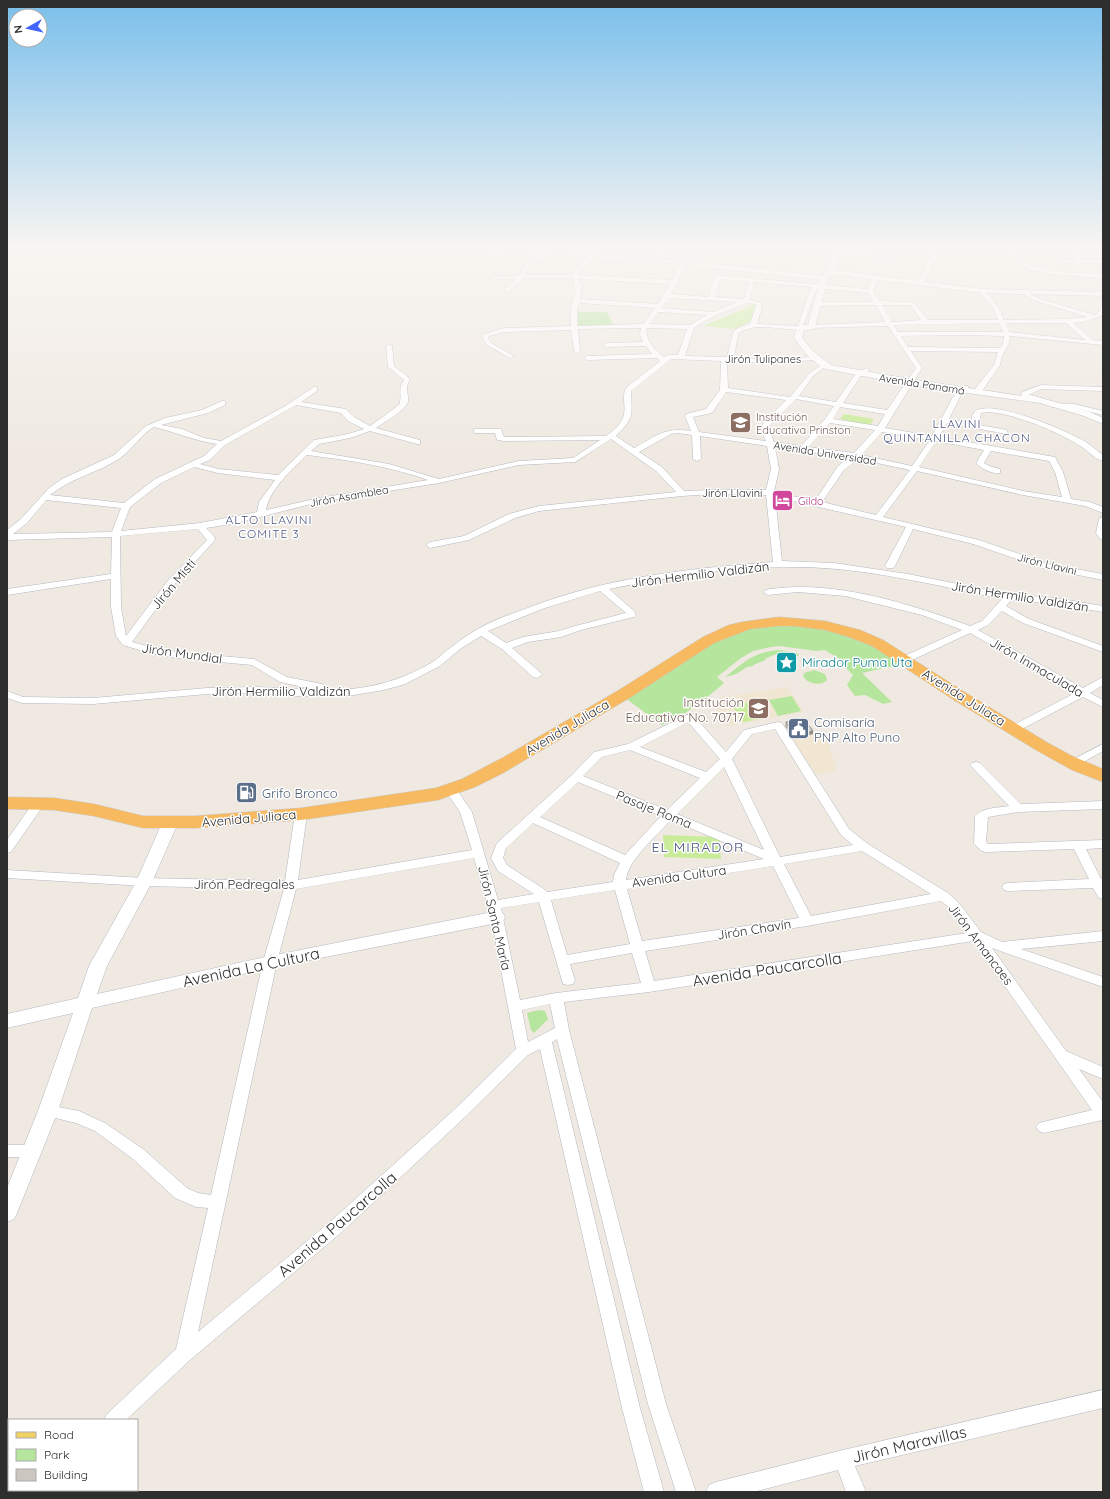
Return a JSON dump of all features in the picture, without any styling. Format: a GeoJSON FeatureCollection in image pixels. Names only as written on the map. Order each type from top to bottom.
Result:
{"type":"FeatureCollection","features":[{"type":"Feature","properties":{"kind":"highway","name":"Avenida Juliaca"},"geometry":{"type":"LineString","coordinates":[[7,803],[39,803],[94,810],[144,822],[170,823],[246,819],[301,814],[422,797],[451,790],[487,775],[643,683],[709,639],[738,627],[763,622],[778,621],[810,623],[845,631],[869,639],[906,660],[932,679],[1014,729],[1074,764],[1103,776]]}},
{"type":"Feature","properties":{"kind":"street"},"geometry":{"type":"LineString","coordinates":[[575,317],[574,327],[578,351]]}},
{"type":"Feature","properties":{"kind":"street"},"geometry":{"type":"LineString","coordinates":[[609,437],[625,422],[628,414],[629,388],[665,361],[657,356],[643,333],[643,329],[652,317]]}},
{"type":"Feature","properties":{"kind":"street"},"geometry":{"type":"LineString","coordinates":[[512,357],[489,344],[485,338],[486,335],[494,332],[574,327],[646,325],[691,326],[708,317]]}},
{"type":"Feature","properties":{"kind":"street"},"geometry":{"type":"LineString","coordinates":[[753,325],[755,317]]}},
{"type":"Feature","properties":{"kind":"street"},"geometry":{"type":"LineString","coordinates":[[800,328],[805,317]]}},
{"type":"Feature","properties":{"kind":"street"},"geometry":{"type":"LineString","coordinates":[[810,327],[813,317]]}},
{"type":"Feature","properties":{"kind":"street"},"geometry":{"type":"LineString","coordinates":[[817,504],[841,468],[856,456],[880,429],[888,412],[919,368],[886,317]]}},
{"type":"Feature","properties":{"kind":"street"},"geometry":{"type":"LineString","coordinates":[[922,317],[926,322]]}},
{"type":"Feature","properties":{"kind":"street"},"geometry":{"type":"LineString","coordinates":[[980,389],[997,365],[1002,350],[1006,344],[1007,334],[1000,317]]}},
{"type":"Feature","properties":{"kind":"street"},"geometry":{"type":"LineString","coordinates":[[697,459],[696,435],[689,416],[709,411],[724,390],[727,360],[736,331],[753,325],[800,328],[926,322],[1068,321],[1083,320],[1091,317]]}},
{"type":"Feature","properties":{"kind":"street"},"geometry":{"type":"LineString","coordinates":[[1068,321],[1092,343]]}},
{"type":"Feature","properties":{"kind":"street"},"geometry":{"type":"LineString","coordinates":[[681,357],[691,326]]}},
{"type":"Feature","properties":{"kind":"street","name":"Avenida Panamá"},"geometry":{"type":"LineString","coordinates":[[800,328],[798,338],[813,356],[824,365],[1039,401]]}},
{"type":"Feature","properties":{"kind":"street"},"geometry":{"type":"LineString","coordinates":[[896,334],[1007,334],[1103,343]]}},
{"type":"Feature","properties":{"kind":"street"},"geometry":{"type":"LineString","coordinates":[[606,345],[649,344]]}},
{"type":"Feature","properties":{"kind":"street"},"geometry":{"type":"LineString","coordinates":[[261,513],[263,502],[280,478],[305,452],[320,441],[350,436],[370,429],[398,410],[404,402],[403,386],[407,380],[391,367],[389,346]]}},
{"type":"Feature","properties":{"kind":"street"},"geometry":{"type":"LineString","coordinates":[[906,349],[1002,350]]}},
{"type":"Feature","properties":{"kind":"street"},"geometry":{"type":"LineString","coordinates":[[587,358],[657,356]]}},
{"type":"Feature","properties":{"kind":"street","name":"Avenida Panamá"},"geometry":{"type":"LineString","coordinates":[[813,356],[836,365],[863,372]]}},
{"type":"Feature","properties":{"kind":"street","name":"Jirón Tulipanes"},"geometry":{"type":"LineString","coordinates":[[665,361],[669,357],[773,361],[813,356]]}},
{"type":"Feature","properties":{"kind":"street"},"geometry":{"type":"LineString","coordinates":[[778,564],[770,493],[775,469],[771,444],[765,430],[767,424],[793,398],[811,375],[824,365]]}},
{"type":"Feature","properties":{"kind":"street"},"geometry":{"type":"LineString","coordinates":[[803,448],[828,420],[863,372]]}},
{"type":"Feature","properties":{"kind":"street"},"geometry":{"type":"LineString","coordinates":[[1025,397],[1030,391],[1041,387],[1103,389]]}},
{"type":"Feature","properties":{"kind":"street","name":"Jirón Mundial"},"geometry":{"type":"LineString","coordinates":[[314,389],[295,403],[242,433],[222,442],[212,454],[194,465],[158,481],[126,506],[119,522],[116,534],[116,607],[121,636],[126,643],[149,650],[177,655],[254,662],[284,680],[318,686],[331,693]]}},
{"type":"Feature","properties":{"kind":"street"},"geometry":{"type":"LineString","coordinates":[[878,518],[915,470],[963,389]]}},
{"type":"Feature","properties":{"kind":"street","name":"Avenida Panamá"},"geometry":{"type":"LineString","coordinates":[[963,389],[980,389],[1025,397],[1087,414],[1103,421]]}},
{"type":"Feature","properties":{"kind":"street"},"geometry":{"type":"LineString","coordinates":[[724,390],[840,404],[888,412]]}},
{"type":"Feature","properties":{"kind":"street"},"geometry":{"type":"LineString","coordinates":[[7,536],[22,523],[44,497],[66,480],[104,464],[125,451],[135,439],[153,425],[175,417],[209,410],[222,403]]}},
{"type":"Feature","properties":{"kind":"street"},"geometry":{"type":"LineString","coordinates":[[295,403],[343,412],[351,419],[370,429],[417,442]]}},
{"type":"Feature","properties":{"kind":"street"},"geometry":{"type":"LineString","coordinates":[[1052,404],[1090,409],[1103,413]]}},
{"type":"Feature","properties":{"kind":"street"},"geometry":{"type":"LineString","coordinates":[[1090,409],[1103,405]]}},
{"type":"Feature","properties":{"kind":"street"},"geometry":{"type":"LineString","coordinates":[[975,425],[979,411],[986,409],[999,410],[1069,437],[1103,459]]}},
{"type":"Feature","properties":{"kind":"street"},"geometry":{"type":"LineString","coordinates":[[828,420],[1052,459],[1055,461],[1061,476],[1067,500]]}},
{"type":"Feature","properties":{"kind":"street"},"geometry":{"type":"LineString","coordinates":[[945,420],[1004,432]]}},
{"type":"Feature","properties":{"kind":"street"},"geometry":{"type":"LineString","coordinates":[[153,425],[179,431],[202,440],[222,442]]}},
{"type":"Feature","properties":{"kind":"street"},"geometry":{"type":"LineString","coordinates":[[477,431],[498,431],[500,438],[504,439],[609,437],[634,451],[658,470],[682,494]]}},
{"type":"Feature","properties":{"kind":"street","name":"Avenida Universidad"},"geometry":{"type":"LineString","coordinates":[[634,451],[669,432],[676,431],[696,435],[856,456],[1023,493],[1087,504],[1103,510]]}},
{"type":"Feature","properties":{"kind":"street","name":"Jirón Asamblea"},"geometry":{"type":"LineString","coordinates":[[7,536],[116,534],[200,526],[232,521],[261,513],[334,498],[439,481],[519,463],[573,460],[582,456],[609,437]]}},
{"type":"Feature","properties":{"kind":"street"},"geometry":{"type":"LineString","coordinates":[[989,448],[980,464],[986,468],[997,471]]}},
{"type":"Feature","properties":{"kind":"street"},"geometry":{"type":"LineString","coordinates":[[305,452],[349,458],[390,466],[418,473],[439,481]]}},
{"type":"Feature","properties":{"kind":"street"},"geometry":{"type":"LineString","coordinates":[[194,465],[218,471],[280,478]]}},
{"type":"Feature","properties":{"kind":"street","name":"Jirón Llavini"},"geometry":{"type":"LineString","coordinates":[[430,545],[466,538],[512,516],[539,509],[682,494],[720,492],[770,493],[976,542],[1046,566],[1103,577]]}},
{"type":"Feature","properties":{"kind":"street"},"geometry":{"type":"LineString","coordinates":[[44,497],[126,506]]}},
{"type":"Feature","properties":{"kind":"street"},"geometry":{"type":"LineString","coordinates":[[1103,519],[1100,533],[1103,537]]}},
{"type":"Feature","properties":{"kind":"street","name":"Jirón Misti"},"geometry":{"type":"LineString","coordinates":[[126,643],[169,585],[211,540],[211,538],[200,526]]}},
{"type":"Feature","properties":{"kind":"street"},"geometry":{"type":"LineString","coordinates":[[890,566],[911,526]]}},
{"type":"Feature","properties":{"kind":"street","name":"Jirón Hermilio Valdizán"},"geometry":{"type":"LineString","coordinates":[[7,694],[22,700],[80,702],[219,690],[331,693],[354,692],[384,687],[401,682],[436,664],[457,647],[488,627],[539,606],[602,588],[688,573],[778,564],[834,566],[922,580],[1008,597],[1055,601],[1103,609]]}},
{"type":"Feature","properties":{"kind":"street"},"geometry":{"type":"LineString","coordinates":[[7,592],[115,576]]}},
{"type":"Feature","properties":{"kind":"street"},"geometry":{"type":"LineString","coordinates":[[505,647],[526,639],[561,634],[578,628],[631,615],[631,613],[602,588]]}},
{"type":"Feature","properties":{"kind":"street","name":"Jirón Inmaculada"},"geometry":{"type":"LineString","coordinates":[[768,592],[798,589],[845,593],[910,608],[971,630],[1103,704]]}},
{"type":"Feature","properties":{"kind":"street"},"geometry":{"type":"LineString","coordinates":[[906,660],[985,622],[1001,607],[1008,597]]}},
{"type":"Feature","properties":{"kind":"street"},"geometry":{"type":"LineString","coordinates":[[1001,607],[1026,621],[1103,649]]}},
{"type":"Feature","properties":{"kind":"street"},"geometry":{"type":"LineString","coordinates":[[481,631],[505,647],[537,675]]}},
{"type":"Feature","properties":{"kind":"street"},"geometry":{"type":"LineString","coordinates":[[1014,729],[1083,693],[1103,680]]}},
{"type":"Feature","properties":{"kind":"street"},"geometry":{"type":"LineString","coordinates":[[568,980],[564,961],[544,896],[502,868],[497,858],[501,846],[576,778],[598,754],[631,747],[689,717],[726,759],[807,920]]}},
{"type":"Feature","properties":{"kind":"street","name":"Jirón Amancaes"},"geometry":{"type":"LineString","coordinates":[[726,759],[748,732],[778,725],[845,832],[864,847],[944,896],[955,906],[978,936],[1103,1114]]}},
{"type":"Feature","properties":{"kind":"street"},"geometry":{"type":"LineString","coordinates":[[631,747],[707,777]]}},
{"type":"Feature","properties":{"kind":"street"},"geometry":{"type":"LineString","coordinates":[[1074,764],[1103,747]]}},
{"type":"Feature","properties":{"kind":"street"},"geometry":{"type":"LineString","coordinates":[[649,987],[619,884],[620,875],[627,861],[669,815],[726,759]]}},
{"type":"Feature","properties":{"kind":"street"},"geometry":{"type":"LineString","coordinates":[[976,765],[1018,808]]}},
{"type":"Feature","properties":{"kind":"street","name":"Pasaje Roma"},"geometry":{"type":"LineString","coordinates":[[576,778],[669,815],[776,861]]}},
{"type":"Feature","properties":{"kind":"street","name":"Jirón Santa María"},"geometry":{"type":"LineString","coordinates":[[451,790],[466,812],[479,853],[495,911],[523,1051]]}},
{"type":"Feature","properties":{"kind":"street"},"geometry":{"type":"LineString","coordinates":[[7,849],[39,803]]}},
{"type":"Feature","properties":{"kind":"street"},"geometry":{"type":"LineString","coordinates":[[1103,805],[1018,808],[990,812],[981,817],[982,846],[986,848],[1103,844]]}},
{"type":"Feature","properties":{"kind":"street"},"geometry":{"type":"LineString","coordinates":[[184,1354],[216,1202],[270,962],[290,885],[301,814]]}},
{"type":"Feature","properties":{"kind":"street"},"geometry":{"type":"LineString","coordinates":[[533,818],[627,861]]}},
{"type":"Feature","properties":{"kind":"street"},"geometry":{"type":"LineString","coordinates":[[7,1213],[48,1111],[98,966],[144,882],[170,823]]}},
{"type":"Feature","properties":{"kind":"street"},"geometry":{"type":"LineString","coordinates":[[1078,845],[1100,883],[1103,895]]}},
{"type":"Feature","properties":{"kind":"street","name":"Avenida Cultura"},"geometry":{"type":"LineString","coordinates":[[495,911],[544,896],[864,847]]}},
{"type":"Feature","properties":{"kind":"street","name":"Jirón Pedregales"},"geometry":{"type":"LineString","coordinates":[[7,874],[144,882],[290,885],[321,881],[479,853]]}},
{"type":"Feature","properties":{"kind":"street"},"geometry":{"type":"LineString","coordinates":[[1008,887],[1100,883]]}},
{"type":"Feature","properties":{"kind":"street","name":"Jirón Chavín"},"geometry":{"type":"LineString","coordinates":[[564,961],[637,947],[807,920],[944,896]]}},
{"type":"Feature","properties":{"kind":"street","name":"Avenida La Cultura"},"geometry":{"type":"LineString","coordinates":[[7,1021],[495,911]]}},
{"type":"Feature","properties":{"kind":"street"},"geometry":{"type":"LineString","coordinates":[[978,936],[1002,947],[1103,982]]}},
{"type":"Feature","properties":{"kind":"street","name":"Avenida Paucarcolla"},"geometry":{"type":"LineString","coordinates":[[514,1008],[556,998],[649,987],[978,936]]}},
{"type":"Feature","properties":{"kind":"street"},"geometry":{"type":"LineString","coordinates":[[1002,947],[1103,936]]}},
{"type":"Feature","properties":{"kind":"street"},"geometry":{"type":"LineString","coordinates":[[556,998],[562,1030],[657,1404],[686,1492]]}},
{"type":"Feature","properties":{"kind":"street","name":"Avenida Paucarcolla"},"geometry":{"type":"LineString","coordinates":[[114,1419],[184,1354],[337,1226],[460,1113],[523,1051],[562,1030]]}},
{"type":"Feature","properties":{"kind":"street"},"geometry":{"type":"LineString","coordinates":[[545,1040],[631,1408],[654,1492]]}},
{"type":"Feature","properties":{"kind":"street"},"geometry":{"type":"LineString","coordinates":[[1061,1055],[1103,1073]]}},
{"type":"Feature","properties":{"kind":"street"},"geometry":{"type":"LineString","coordinates":[[48,1111],[79,1117],[100,1127],[138,1154],[181,1193],[196,1200],[216,1202]]}},
{"type":"Feature","properties":{"kind":"street"},"geometry":{"type":"LineString","coordinates":[[1044,1127],[1103,1114]]}},
{"type":"Feature","properties":{"kind":"street"},"geometry":{"type":"LineString","coordinates":[[7,1151],[32,1151]]}},
{"type":"Feature","properties":{"kind":"street","name":"Jirón Maravillas"},"geometry":{"type":"LineString","coordinates":[[716,1492],[843,1459],[1103,1399]]}},
{"type":"Feature","properties":{"kind":"street"},"geometry":{"type":"LineString","coordinates":[[843,1459],[856,1492]]}},
{"type":"Feature","properties":{"kind":"shaded area","name":"Institución Educativa No. 70717"},"geometry":{"type":"Polygon","coordinates":[[[788,687],[803,712],[727,726],[714,706],[715,701],[722,697],[788,687]]]}},
{"type":"Feature","properties":{"kind":"shaded area"},"geometry":{"type":"Polygon","coordinates":[[[824,732],[837,770],[814,775],[791,739],[824,732]]]}},
{"type":"Feature","properties":{"kind":"green space"},"geometry":{"type":"Polygon","coordinates":[[[578,317],[609,317],[613,325],[578,327],[578,317]]]}},
{"type":"Feature","properties":{"kind":"green space"},"geometry":{"type":"Polygon","coordinates":[[[725,317],[753,317],[752,320],[736,329],[703,326],[725,317]]]}},
{"type":"Feature","properties":{"kind":"green space"},"geometry":{"type":"Polygon","coordinates":[[[844,414],[874,419],[870,425],[840,419],[844,414]]]}},
{"type":"Feature","properties":{"kind":"green space"},"geometry":{"type":"Polygon","coordinates":[[[795,625],[850,634],[907,663],[862,673],[892,702],[883,704],[865,695],[855,696],[847,685],[853,675],[841,663],[841,660],[825,650],[817,651],[779,646],[753,651],[741,658],[717,677],[724,683],[717,689],[687,712],[662,725],[621,695],[723,636],[752,627],[795,625]]]}},
{"type":"Feature","properties":{"kind":"green space"},"geometry":{"type":"Polygon","coordinates":[[[780,650],[797,653],[799,655],[785,653],[773,655],[765,659],[766,660],[753,665],[754,666],[747,667],[736,674],[725,677],[744,662],[756,655],[780,650]]]}},
{"type":"Feature","properties":{"kind":"green space"},"geometry":{"type":"Polygon","coordinates":[[[814,670],[825,674],[827,680],[816,684],[806,680],[803,676],[804,673],[814,670]]]}},
{"type":"Feature","properties":{"kind":"green space"},"geometry":{"type":"Polygon","coordinates":[[[792,696],[801,711],[778,716],[769,700],[792,696]]]}},
{"type":"Feature","properties":{"kind":"green space"},"geometry":{"type":"Polygon","coordinates":[[[751,702],[761,719],[743,722],[732,705],[751,702]]]}},
{"type":"Feature","properties":{"kind":"green space"},"geometry":{"type":"Polygon","coordinates":[[[663,835],[719,837],[721,859],[664,857],[663,835]]]}},
{"type":"Feature","properties":{"kind":"green space"},"geometry":{"type":"Polygon","coordinates":[[[539,1010],[545,1011],[548,1019],[534,1033],[531,1030],[527,1013],[539,1010]]]}},
{"type":"Feature","properties":{"kind":"building"},"geometry":{"type":"Polygon","coordinates":[[[804,719],[813,731],[794,735],[786,722],[804,719]]]}},
{"type":"Feature","properties":{"kind":"place","name":"Institución Educativa Prinston"},"geometry":{"type":"Point","coordinates":[740,423]}},
{"type":"Feature","properties":{"kind":"place","name":"Gildo"},"geometry":{"type":"Point","coordinates":[783,501]}},
{"type":"Feature","properties":{"kind":"place","name":"Mirador Puma Uta"},"geometry":{"type":"Point","coordinates":[787,662]}},
{"type":"Feature","properties":{"kind":"place","name":"Institución Educativa No. 70717"},"geometry":{"type":"Point","coordinates":[759,709]}},
{"type":"Feature","properties":{"kind":"place","name":"Comisaría PNP Alto Puno"},"geometry":{"type":"Point","coordinates":[799,729]}},
{"type":"Feature","properties":{"kind":"place","name":"Grifo Bronco"},"geometry":{"type":"Point","coordinates":[247,793]}},
{"type":"Feature","properties":{"kind":"district","name":"LLAVINI QUINTANILLA CHACON"},"geometry":{"type":"Point","coordinates":[957,431]}},
{"type":"Feature","properties":{"kind":"district","name":"ALTO LLAVINI COMITE 3"},"geometry":{"type":"Point","coordinates":[269,527]}},
{"type":"Feature","properties":{"kind":"district","name":"EL MIRADOR"},"geometry":{"type":"Point","coordinates":[698,847]}}]}
